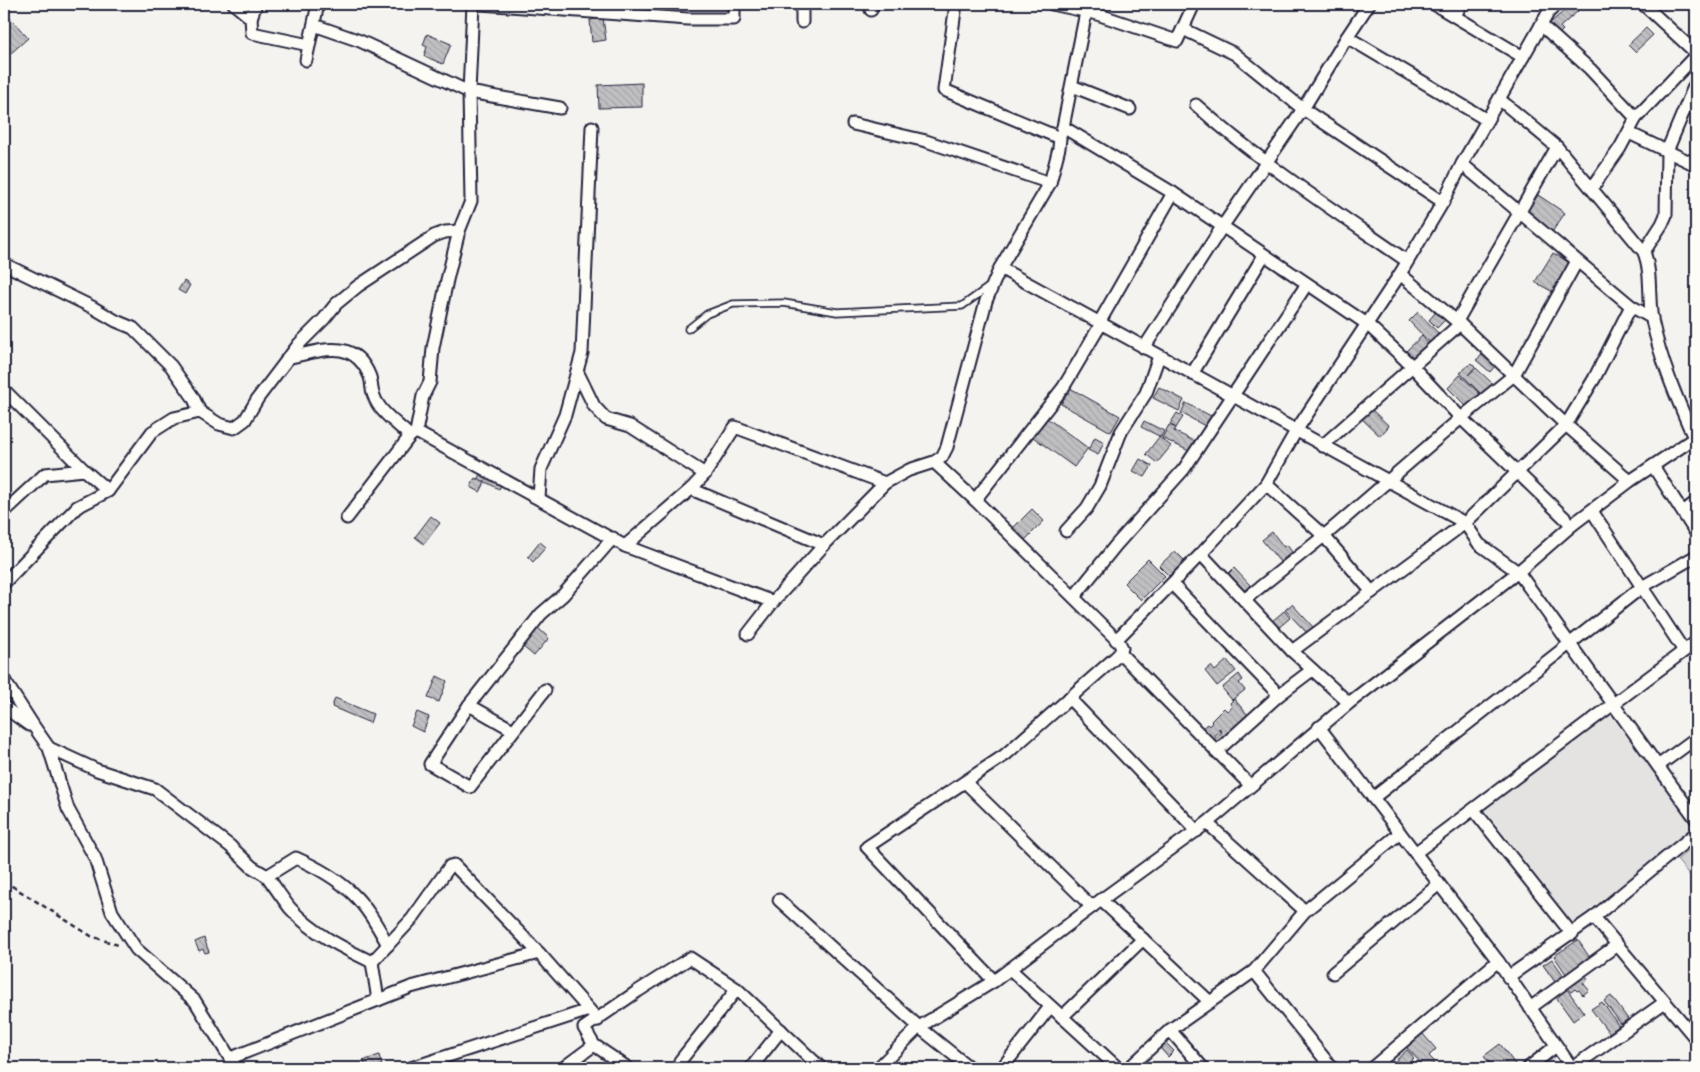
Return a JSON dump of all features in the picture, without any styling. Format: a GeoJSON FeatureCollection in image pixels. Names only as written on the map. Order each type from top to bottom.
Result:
{"type":"FeatureCollection","features":[{"type":"Feature","properties":{"kind":"street"},"geometry":{"type":"LineString","coordinates":[[234,4],[252,18]]}},
{"type":"Feature","properties":{"kind":"street"},"geometry":{"type":"LineString","coordinates":[[256,4],[252,18],[252,34],[309,45]]}},
{"type":"Feature","properties":{"kind":"street"},"geometry":{"type":"LineString","coordinates":[[306,60],[318,4]]}},
{"type":"Feature","properties":{"kind":"street"},"geometry":{"type":"LineString","coordinates":[[347,518],[413,434],[423,396],[430,382],[433,348],[441,307],[459,231],[471,201],[470,92],[473,4]]}},
{"type":"Feature","properties":{"kind":"street"},"geometry":{"type":"LineString","coordinates":[[480,4],[585,7],[688,19],[734,19],[734,4]]}},
{"type":"Feature","properties":{"kind":"street"},"geometry":{"type":"LineString","coordinates":[[660,16],[661,4]]}},
{"type":"Feature","properties":{"kind":"street"},"geometry":{"type":"LineString","coordinates":[[802,4],[802,22]]}},
{"type":"Feature","properties":{"kind":"street"},"geometry":{"type":"LineString","coordinates":[[956,4],[944,90],[1060,138]]}},
{"type":"Feature","properties":{"kind":"street"},"geometry":{"type":"LineString","coordinates":[[1053,4],[1093,9],[1177,41],[1194,4]]}},
{"type":"Feature","properties":{"kind":"street"},"geometry":{"type":"LineString","coordinates":[[1144,348],[1222,227],[1303,109],[1369,4]]}},
{"type":"Feature","properties":{"kind":"street"},"geometry":{"type":"LineString","coordinates":[[1434,4],[1523,57]]}},
{"type":"Feature","properties":{"kind":"street"},"geometry":{"type":"LineString","coordinates":[[1455,16],[1462,4]]}},
{"type":"Feature","properties":{"kind":"street"},"geometry":{"type":"LineString","coordinates":[[1116,640],[1201,554],[1266,484],[1296,431],[1400,274],[1443,202],[1462,164],[1541,25],[1545,9],[1557,4]]}},
{"type":"Feature","properties":{"kind":"street"},"geometry":{"type":"LineString","coordinates":[[1592,188],[1610,164],[1636,118],[1696,54],[1643,4]]}},
{"type":"Feature","properties":{"kind":"street"},"geometry":{"type":"LineString","coordinates":[[748,634],[773,602],[824,545],[886,483],[909,470],[934,462],[942,457],[947,447],[986,301],[1000,268],[1050,183],[1072,86],[1093,9]]}},
{"type":"Feature","properties":{"kind":"street"},"geometry":{"type":"LineString","coordinates":[[314,25],[360,41],[470,92],[560,108]]}},
{"type":"Feature","properties":{"kind":"street"},"geometry":{"type":"LineString","coordinates":[[1541,25],[1590,69],[1636,118]]}},
{"type":"Feature","properties":{"kind":"street"},"geometry":{"type":"LineString","coordinates":[[1183,29],[1235,54],[1303,109],[1443,202]]}},
{"type":"Feature","properties":{"kind":"street"},"geometry":{"type":"LineString","coordinates":[[1347,37],[1487,120]]}},
{"type":"Feature","properties":{"kind":"street"},"geometry":{"type":"LineString","coordinates":[[1644,252],[1666,215],[1667,151],[1696,83]]}},
{"type":"Feature","properties":{"kind":"street"},"geometry":{"type":"LineString","coordinates":[[1072,86],[1130,109]]}},
{"type":"Feature","properties":{"kind":"street"},"geometry":{"type":"LineString","coordinates":[[878,1068],[919,1027],[994,982],[1096,904],[1208,823],[1250,785],[1348,703],[1518,572],[1572,525],[1630,481],[1695,438],[1668,378],[1662,359],[1652,318],[1648,268],[1644,252],[1557,147],[1499,99]]}},
{"type":"Feature","properties":{"kind":"street"},"geometry":{"type":"LineString","coordinates":[[1196,105],[1230,135],[1266,162],[1407,261]]}},
{"type":"Feature","properties":{"kind":"street"},"geometry":{"type":"LineString","coordinates":[[853,124],[926,141],[1050,183]]}},
{"type":"Feature","properties":{"kind":"street"},"geometry":{"type":"LineString","coordinates":[[1063,126],[1173,194],[1367,324],[1412,366],[1461,418],[1572,525]]}},
{"type":"Feature","properties":{"kind":"street"},"geometry":{"type":"LineString","coordinates":[[540,498],[541,469],[565,414],[582,353],[592,127]]}},
{"type":"Feature","properties":{"kind":"street"},"geometry":{"type":"LineString","coordinates":[[1628,133],[1696,165]]}},
{"type":"Feature","properties":{"kind":"street"},"geometry":{"type":"LineString","coordinates":[[1322,446],[1459,323],[1557,147]]}},
{"type":"Feature","properties":{"kind":"street"},"geometry":{"type":"LineString","coordinates":[[1462,164],[1631,306],[1652,318]]}},
{"type":"Feature","properties":{"kind":"street"},"geometry":{"type":"LineString","coordinates":[[975,500],[1058,396],[1173,194]]}},
{"type":"Feature","properties":{"kind":"street"},"geometry":{"type":"LineString","coordinates":[[4,264],[133,328],[171,366],[193,397],[200,412],[219,424],[234,428],[245,420],[287,358],[336,304],[358,286],[434,236],[444,232],[459,231]]}},
{"type":"Feature","properties":{"kind":"street"},"geometry":{"type":"LineString","coordinates":[[1192,374],[1264,255]]}},
{"type":"Feature","properties":{"kind":"street"},"geometry":{"type":"LineString","coordinates":[[1244,600],[1324,536],[1386,481],[1514,375],[1577,261]]}},
{"type":"Feature","properties":{"kind":"street"},"geometry":{"type":"LineString","coordinates":[[1000,268],[1464,523],[1479,544],[1518,572],[1696,819]]}},
{"type":"Feature","properties":{"kind":"street"},"geometry":{"type":"LineString","coordinates":[[1400,274],[1459,323],[1566,425],[1630,481]]}},
{"type":"Feature","properties":{"kind":"street"},"geometry":{"type":"LineString","coordinates":[[1074,597],[1116,545],[1184,469],[1307,284]]}},
{"type":"Feature","properties":{"kind":"street"},"geometry":{"type":"LineString","coordinates":[[1292,652],[1464,523],[1566,425],[1594,379],[1631,306]]}},
{"type":"Feature","properties":{"kind":"street"},"geometry":{"type":"LineString","coordinates":[[287,358],[335,348],[348,351],[362,362],[370,378],[374,397],[384,411],[413,434],[540,498],[626,546],[773,602]]}},
{"type":"Feature","properties":{"kind":"street"},"geometry":{"type":"LineString","coordinates":[[1066,531],[1094,498],[1103,480],[1121,432],[1146,393],[1159,356]]}},
{"type":"Feature","properties":{"kind":"street"},"geometry":{"type":"LineString","coordinates":[[577,371],[594,406],[606,419],[630,426],[705,474]]}},
{"type":"Feature","properties":{"kind":"street"},"geometry":{"type":"LineString","coordinates":[[4,390],[84,470],[108,491]]}},
{"type":"Feature","properties":{"kind":"street"},"geometry":{"type":"LineString","coordinates":[[4,583],[78,507],[108,491],[152,432],[174,418],[200,412]]}},
{"type":"Feature","properties":{"kind":"street"},"geometry":{"type":"LineString","coordinates":[[626,546],[691,489],[705,474],[735,427],[886,483]]}},
{"type":"Feature","properties":{"kind":"street"},"geometry":{"type":"LineString","coordinates":[[934,462],[1122,645],[1120,653],[1005,755],[867,847],[994,982]]}},
{"type":"Feature","properties":{"kind":"street"},"geometry":{"type":"LineString","coordinates":[[1654,466],[1696,533]]}},
{"type":"Feature","properties":{"kind":"street"},"geometry":{"type":"LineString","coordinates":[[4,512],[45,474],[84,470]]}},
{"type":"Feature","properties":{"kind":"street"},"geometry":{"type":"LineString","coordinates":[[1266,484],[1324,536],[1372,592]]}},
{"type":"Feature","properties":{"kind":"street"},"geometry":{"type":"LineString","coordinates":[[691,489],[824,545]]}},
{"type":"Feature","properties":{"kind":"street"},"geometry":{"type":"LineString","coordinates":[[1683,512],[1696,502]]}},
{"type":"Feature","properties":{"kind":"street"},"geometry":{"type":"LineString","coordinates":[[1592,511],[1684,651]]}},
{"type":"Feature","properties":{"kind":"street"},"geometry":{"type":"LineString","coordinates":[[545,690],[470,787],[430,764],[469,705],[541,614],[563,595],[613,538]]}},
{"type":"Feature","properties":{"kind":"street"},"geometry":{"type":"LineString","coordinates":[[1201,554],[1292,652],[1348,703]]}},
{"type":"Feature","properties":{"kind":"street"},"geometry":{"type":"LineString","coordinates":[[1373,798],[1642,587],[1696,556]]}},
{"type":"Feature","properties":{"kind":"street"},"geometry":{"type":"LineString","coordinates":[[1172,584],[1279,694]]}},
{"type":"Feature","properties":{"kind":"street"},"geometry":{"type":"LineString","coordinates":[[1416,853],[1696,642]]}},
{"type":"Feature","properties":{"kind":"street"},"geometry":{"type":"LineString","coordinates":[[1120,653],[1250,785]]}},
{"type":"Feature","properties":{"kind":"street"},"geometry":{"type":"LineString","coordinates":[[1216,752],[1279,694],[1312,670]]}},
{"type":"Feature","properties":{"kind":"street"},"geometry":{"type":"LineString","coordinates":[[4,680],[50,748],[68,809],[95,858],[112,912],[136,949],[195,1000],[232,1065],[411,987],[538,953]]}},
{"type":"Feature","properties":{"kind":"street"},"geometry":{"type":"LineString","coordinates":[[1069,698],[1197,831]]}},
{"type":"Feature","properties":{"kind":"street"},"geometry":{"type":"LineString","coordinates":[[469,705],[513,730]]}},
{"type":"Feature","properties":{"kind":"street"},"geometry":{"type":"LineString","coordinates":[[4,707],[35,728]]}},
{"type":"Feature","properties":{"kind":"street"},"geometry":{"type":"LineString","coordinates":[[1319,727],[1498,961],[1572,1068],[1665,1002]]}},
{"type":"Feature","properties":{"kind":"street"},"geometry":{"type":"LineString","coordinates":[[1658,766],[1696,738]]}},
{"type":"Feature","properties":{"kind":"street"},"geometry":{"type":"LineString","coordinates":[[50,748],[97,770],[155,789],[230,846],[252,867],[267,876],[291,908],[310,926],[342,948],[372,962]]}},
{"type":"Feature","properties":{"kind":"street"},"geometry":{"type":"LineString","coordinates":[[965,782],[1096,904],[1143,939],[1210,1002]]}},
{"type":"Feature","properties":{"kind":"street"},"geometry":{"type":"LineString","coordinates":[[1474,810],[1572,934]]}},
{"type":"Feature","properties":{"kind":"street"},"geometry":{"type":"LineString","coordinates":[[1208,823],[1305,911]]}},
{"type":"Feature","properties":{"kind":"street"},"geometry":{"type":"LineString","coordinates":[[1508,977],[1572,934],[1696,833]]}},
{"type":"Feature","properties":{"kind":"street"},"geometry":{"type":"LineString","coordinates":[[1129,1068],[1170,1030],[1254,971],[1305,911],[1400,834]]}},
{"type":"Feature","properties":{"kind":"street"},"geometry":{"type":"LineString","coordinates":[[267,876],[296,858],[312,865],[352,893],[373,919],[388,945]]}},
{"type":"Feature","properties":{"kind":"street"},"geometry":{"type":"LineString","coordinates":[[372,962],[412,919],[450,866],[454,865],[538,953],[598,1020]]}},
{"type":"Feature","properties":{"kind":"street"},"geometry":{"type":"LineString","coordinates":[[1333,972],[1439,884]]}},
{"type":"Feature","properties":{"kind":"street"},"geometry":{"type":"LineString","coordinates":[[779,900],[919,1027],[970,1068]]}},
{"type":"Feature","properties":{"kind":"street"},"geometry":{"type":"LineString","coordinates":[[1594,917],[1696,1039]]}},
{"type":"Feature","properties":{"kind":"street"},"geometry":{"type":"LineString","coordinates":[[1062,1017],[1143,939]]}},
{"type":"Feature","properties":{"kind":"street"},"geometry":{"type":"LineString","coordinates":[[1530,1008],[1617,945]]}},
{"type":"Feature","properties":{"kind":"street"},"geometry":{"type":"LineString","coordinates":[[628,1068],[594,1044],[584,1028],[690,958],[737,989],[821,1068]]}},
{"type":"Feature","properties":{"kind":"street"},"geometry":{"type":"LineString","coordinates":[[1372,1068],[1498,961]]}},
{"type":"Feature","properties":{"kind":"street"},"geometry":{"type":"LineString","coordinates":[[372,962],[378,1000]]}},
{"type":"Feature","properties":{"kind":"street"},"geometry":{"type":"LineString","coordinates":[[1010,969],[1118,1068]]}},
{"type":"Feature","properties":{"kind":"street"},"geometry":{"type":"LineString","coordinates":[[1254,971],[1332,1068]]}},
{"type":"Feature","properties":{"kind":"street"},"geometry":{"type":"LineString","coordinates":[[680,1061],[737,989]]}},
{"type":"Feature","properties":{"kind":"street"},"geometry":{"type":"LineString","coordinates":[[1002,1068],[1050,1007]]}},
{"type":"Feature","properties":{"kind":"street"},"geometry":{"type":"LineString","coordinates":[[410,1068],[589,1010]]}},
{"type":"Feature","properties":{"kind":"street"},"geometry":{"type":"LineString","coordinates":[[751,1068],[781,1030]]}},
{"type":"Feature","properties":{"kind":"street"},"geometry":{"type":"LineString","coordinates":[[1170,1030],[1203,1068]]}},
{"type":"Feature","properties":{"kind":"street"},"geometry":{"type":"LineString","coordinates":[[563,1068],[594,1044]]}},
{"type":"Feature","properties":{"kind":"street"},"geometry":{"type":"LineString","coordinates":[[1528,1068],[1556,1046]]}},
{"type":"Feature","properties":{"kind":"lane"},"geometry":{"type":"LineString","coordinates":[[688,328],[707,314],[734,304],[784,303],[837,312],[962,306],[993,284]]}},
{"type":"Feature","properties":{"kind":"path"},"geometry":{"type":"LineString","coordinates":[[4,881],[92,936],[105,942],[136,949]]}},
{"type":"Feature","properties":{"kind":"shaded area"},"geometry":{"type":"Polygon","coordinates":[[[1609,713],[1696,827],[1572,923],[1485,810],[1609,713]]]}},
{"type":"Feature","properties":{"kind":"shaded area"},"geometry":{"type":"Polygon","coordinates":[[[1696,844],[1696,883],[1677,860],[1696,844]]]}},
{"type":"Feature","properties":{"kind":"building"},"geometry":{"type":"Polygon","coordinates":[[[1572,4],[1578,11],[1560,27],[1563,30],[1560,33],[1557,30],[1555,31],[1549,24],[1572,4]]]}},
{"type":"Feature","properties":{"kind":"building"},"geometry":{"type":"Polygon","coordinates":[[[1696,4],[1696,8],[1651,5],[1696,4]]]}},
{"type":"Feature","properties":{"kind":"building"},"geometry":{"type":"Polygon","coordinates":[[[4,11],[28,38],[10,54],[4,46],[4,11]]]}},
{"type":"Feature","properties":{"kind":"building"},"geometry":{"type":"Polygon","coordinates":[[[603,18],[606,40],[592,42],[590,20],[603,18]]]}},
{"type":"Feature","properties":{"kind":"building"},"geometry":{"type":"Polygon","coordinates":[[[1646,28],[1653,35],[1635,52],[1628,45],[1646,28]]]}},
{"type":"Feature","properties":{"kind":"building"},"geometry":{"type":"Polygon","coordinates":[[[427,34],[451,44],[443,64],[424,56],[427,47],[423,45],[427,34]]]}},
{"type":"Feature","properties":{"kind":"building"},"geometry":{"type":"Polygon","coordinates":[[[642,83],[642,107],[599,108],[598,85],[642,83]]]}},
{"type":"Feature","properties":{"kind":"building"},"geometry":{"type":"Polygon","coordinates":[[[1538,195],[1565,213],[1552,232],[1525,214],[1538,195]]]}},
{"type":"Feature","properties":{"kind":"building"},"geometry":{"type":"Polygon","coordinates":[[[1553,253],[1570,263],[1553,292],[1535,282],[1553,253]]]}},
{"type":"Feature","properties":{"kind":"building"},"geometry":{"type":"Polygon","coordinates":[[[184,281],[190,285],[185,294],[178,290],[184,281]]]}},
{"type":"Feature","properties":{"kind":"building"},"geometry":{"type":"Polygon","coordinates":[[[1434,310],[1445,320],[1437,328],[1429,320],[1435,313],[1434,310]]]}},
{"type":"Feature","properties":{"kind":"building"},"geometry":{"type":"Polygon","coordinates":[[[1418,312],[1441,336],[1432,345],[1409,321],[1418,312]]]}},
{"type":"Feature","properties":{"kind":"building"},"geometry":{"type":"Polygon","coordinates":[[[1422,336],[1429,345],[1413,359],[1406,351],[1422,336]]]}},
{"type":"Feature","properties":{"kind":"building"},"geometry":{"type":"Polygon","coordinates":[[[1482,355],[1495,366],[1490,372],[1476,360],[1482,355]]]}},
{"type":"Feature","properties":{"kind":"building"},"geometry":{"type":"Polygon","coordinates":[[[1471,363],[1475,367],[1468,375],[1476,368],[1494,385],[1483,396],[1460,373],[1471,363]]]}},
{"type":"Feature","properties":{"kind":"building"},"geometry":{"type":"Polygon","coordinates":[[[1460,375],[1482,396],[1469,409],[1448,388],[1460,375]]]}},
{"type":"Feature","properties":{"kind":"building"},"geometry":{"type":"Polygon","coordinates":[[[1159,387],[1184,400],[1179,411],[1153,398],[1159,387]]]}},
{"type":"Feature","properties":{"kind":"building"},"geometry":{"type":"Polygon","coordinates":[[[1070,388],[1120,416],[1111,432],[1061,404],[1070,388]]]}},
{"type":"Feature","properties":{"kind":"building"},"geometry":{"type":"Polygon","coordinates":[[[1186,403],[1211,416],[1205,426],[1181,413],[1186,403]]]}},
{"type":"Feature","properties":{"kind":"building"},"geometry":{"type":"Polygon","coordinates":[[[1371,409],[1389,426],[1380,436],[1362,419],[1371,409]]]}},
{"type":"Feature","properties":{"kind":"building"},"geometry":{"type":"Polygon","coordinates":[[[1177,413],[1183,417],[1176,428],[1170,424],[1177,413]]]}},
{"type":"Feature","properties":{"kind":"building"},"geometry":{"type":"Polygon","coordinates":[[[1047,418],[1088,448],[1074,467],[1033,437],[1047,418]]]}},
{"type":"Feature","properties":{"kind":"building"},"geometry":{"type":"Polygon","coordinates":[[[1144,421],[1164,431],[1161,437],[1141,427],[1144,421]]]}},
{"type":"Feature","properties":{"kind":"building"},"geometry":{"type":"Polygon","coordinates":[[[1169,425],[1176,428],[1174,431],[1194,441],[1189,451],[1162,438],[1169,425]]]}},
{"type":"Feature","properties":{"kind":"building"},"geometry":{"type":"Polygon","coordinates":[[[1095,437],[1104,442],[1098,455],[1088,450],[1095,437]]]}},
{"type":"Feature","properties":{"kind":"building"},"geometry":{"type":"Polygon","coordinates":[[[1159,437],[1171,446],[1157,463],[1146,454],[1159,437]]]}},
{"type":"Feature","properties":{"kind":"building"},"geometry":{"type":"Polygon","coordinates":[[[1140,459],[1152,466],[1145,477],[1133,471],[1140,459]]]}},
{"type":"Feature","properties":{"kind":"building"},"geometry":{"type":"Polygon","coordinates":[[[483,469],[504,480],[499,489],[478,478],[483,469]]]}},
{"type":"Feature","properties":{"kind":"building"},"geometry":{"type":"Polygon","coordinates":[[[475,478],[485,483],[480,492],[471,487],[475,478]]]}},
{"type":"Feature","properties":{"kind":"building"},"geometry":{"type":"Polygon","coordinates":[[[1032,509],[1044,521],[1025,540],[1012,529],[1032,509]]]}},
{"type":"Feature","properties":{"kind":"building"},"geometry":{"type":"Polygon","coordinates":[[[431,516],[440,523],[424,544],[415,537],[431,516]]]}},
{"type":"Feature","properties":{"kind":"building"},"geometry":{"type":"Polygon","coordinates":[[[1272,532],[1284,547],[1287,545],[1292,552],[1280,562],[1262,540],[1272,532]]]}},
{"type":"Feature","properties":{"kind":"building"},"geometry":{"type":"Polygon","coordinates":[[[540,542],[546,547],[533,562],[528,557],[540,542]]]}},
{"type":"Feature","properties":{"kind":"building"},"geometry":{"type":"Polygon","coordinates":[[[1175,551],[1185,561],[1169,576],[1159,566],[1175,551]]]}},
{"type":"Feature","properties":{"kind":"building"},"geometry":{"type":"Polygon","coordinates":[[[1148,559],[1165,576],[1141,600],[1124,583],[1148,559]]]}},
{"type":"Feature","properties":{"kind":"building"},"geometry":{"type":"Polygon","coordinates":[[[1234,568],[1250,585],[1244,591],[1228,574],[1234,568]]]}},
{"type":"Feature","properties":{"kind":"building"},"geometry":{"type":"Polygon","coordinates":[[[1292,604],[1313,627],[1307,633],[1285,610],[1292,604]]]}},
{"type":"Feature","properties":{"kind":"building"},"geometry":{"type":"Polygon","coordinates":[[[1284,611],[1290,618],[1277,629],[1271,622],[1284,611]]]}},
{"type":"Feature","properties":{"kind":"building"},"geometry":{"type":"Polygon","coordinates":[[[538,628],[549,638],[534,656],[522,646],[538,628]]]}},
{"type":"Feature","properties":{"kind":"building"},"geometry":{"type":"Polygon","coordinates":[[[1227,660],[1236,671],[1217,686],[1205,671],[1211,666],[1215,671],[1227,660]]]}},
{"type":"Feature","properties":{"kind":"building"},"geometry":{"type":"Polygon","coordinates":[[[1239,674],[1243,680],[1239,683],[1245,690],[1232,700],[1222,688],[1239,674]]]}},
{"type":"Feature","properties":{"kind":"building"},"geometry":{"type":"Polygon","coordinates":[[[437,676],[447,681],[439,702],[428,698],[437,676]]]}},
{"type":"Feature","properties":{"kind":"building"},"geometry":{"type":"Polygon","coordinates":[[[335,698],[373,714],[370,723],[332,707],[335,698]]]}},
{"type":"Feature","properties":{"kind":"building"},"geometry":{"type":"Polygon","coordinates":[[[1234,699],[1248,715],[1216,744],[1213,740],[1222,732],[1219,728],[1220,731],[1211,739],[1201,729],[1207,724],[1209,726],[1211,721],[1224,708],[1227,711],[1232,707],[1230,703],[1234,699]]]}},
{"type":"Feature","properties":{"kind":"building"},"geometry":{"type":"Polygon","coordinates":[[[417,712],[429,717],[423,732],[411,726],[417,712]]]}},
{"type":"Feature","properties":{"kind":"building"},"geometry":{"type":"Polygon","coordinates":[[[204,938],[209,952],[205,953],[203,949],[199,951],[195,942],[204,938]]]}},
{"type":"Feature","properties":{"kind":"building"},"geometry":{"type":"Polygon","coordinates":[[[1578,940],[1590,958],[1566,974],[1554,956],[1578,940]]]}},
{"type":"Feature","properties":{"kind":"building"},"geometry":{"type":"Polygon","coordinates":[[[1552,959],[1564,976],[1555,982],[1543,965],[1552,959]]]}},
{"type":"Feature","properties":{"kind":"building"},"geometry":{"type":"Polygon","coordinates":[[[1585,975],[1588,979],[1583,983],[1589,990],[1583,995],[1579,990],[1575,989],[1571,992],[1567,987],[1585,975]]]}},
{"type":"Feature","properties":{"kind":"building"},"geometry":{"type":"Polygon","coordinates":[[[1567,989],[1584,1013],[1573,1021],[1556,997],[1567,989]]]}},
{"type":"Feature","properties":{"kind":"building"},"geometry":{"type":"Polygon","coordinates":[[[1611,996],[1628,1019],[1621,1024],[1604,1001],[1611,996]]]}},
{"type":"Feature","properties":{"kind":"building"},"geometry":{"type":"Polygon","coordinates":[[[1602,1002],[1619,1026],[1609,1033],[1591,1009],[1602,1002]]]}},
{"type":"Feature","properties":{"kind":"building"},"geometry":{"type":"Polygon","coordinates":[[[1422,1033],[1436,1049],[1429,1056],[1435,1062],[1428,1068],[1421,1068],[1417,1063],[1419,1061],[1406,1047],[1422,1033]]]}},
{"type":"Feature","properties":{"kind":"building"},"geometry":{"type":"Polygon","coordinates":[[[1166,1043],[1174,1051],[1168,1057],[1160,1048],[1166,1043]]]}},
{"type":"Feature","properties":{"kind":"building"},"geometry":{"type":"Polygon","coordinates":[[[1500,1044],[1518,1068],[1495,1068],[1493,1064],[1488,1062],[1484,1056],[1500,1044]]]}},
{"type":"Feature","properties":{"kind":"building"},"geometry":{"type":"Polygon","coordinates":[[[1407,1050],[1414,1058],[1411,1060],[1418,1068],[1398,1068],[1393,1063],[1407,1050]]]}},
{"type":"Feature","properties":{"kind":"building"},"geometry":{"type":"Polygon","coordinates":[[[379,1055],[382,1065],[366,1068],[363,1061],[379,1055]]]}}]}
